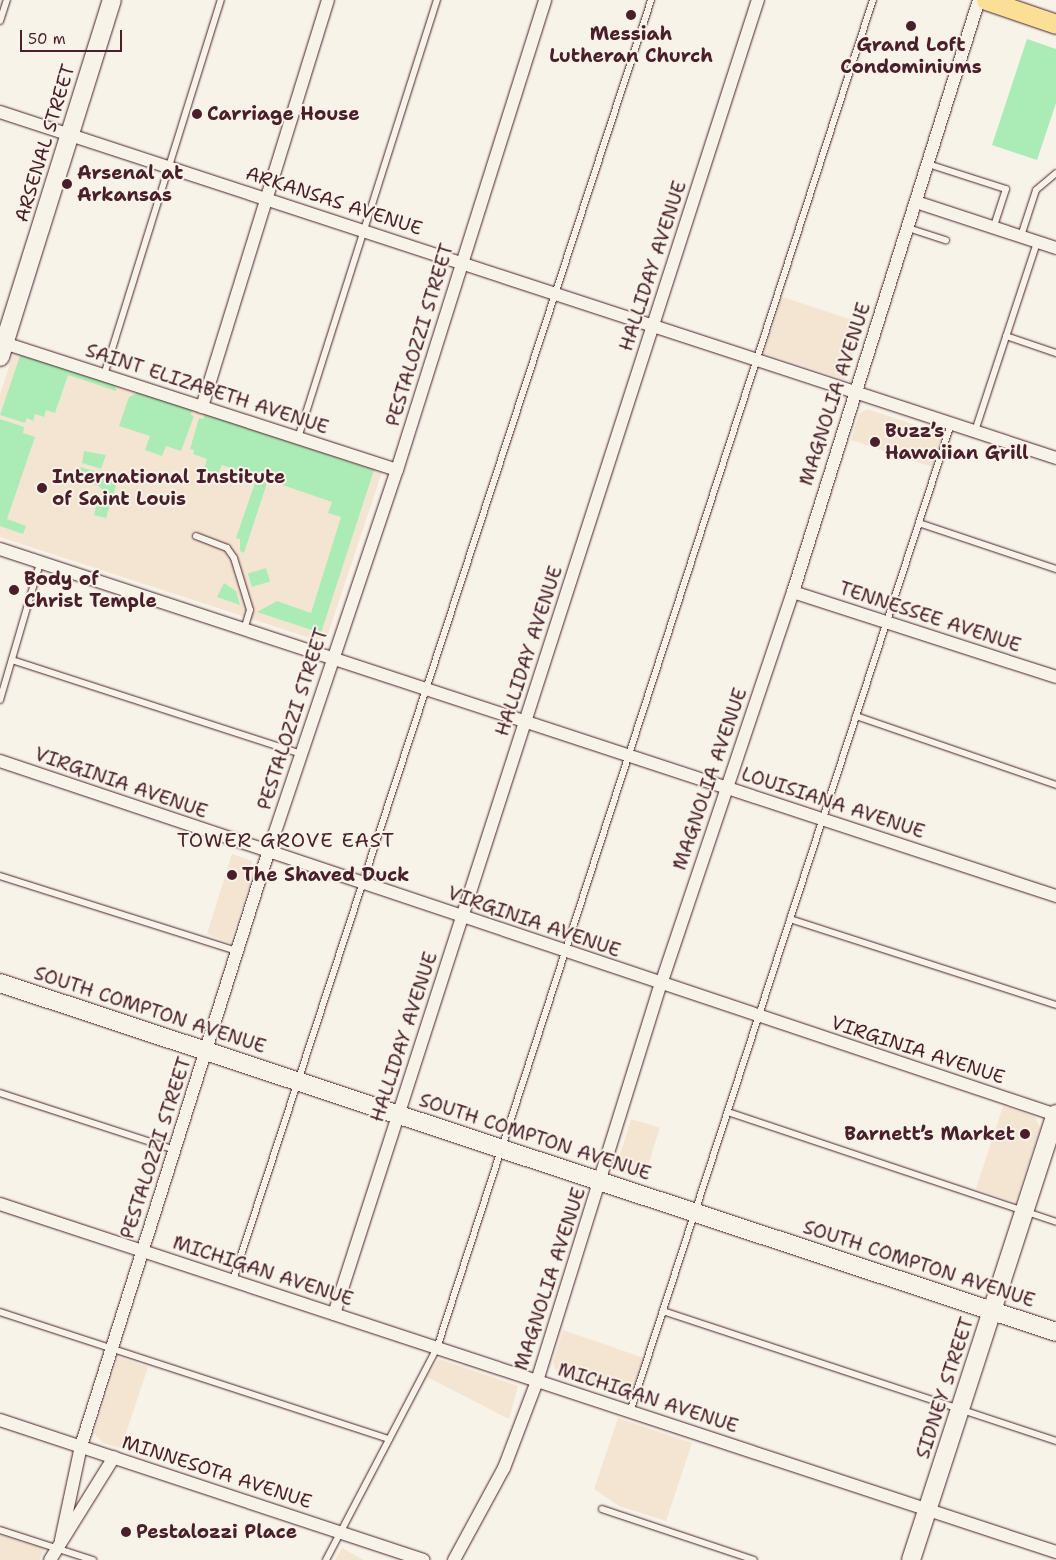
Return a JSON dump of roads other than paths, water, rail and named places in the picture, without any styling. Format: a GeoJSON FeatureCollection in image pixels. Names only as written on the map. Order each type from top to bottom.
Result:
{"type":"FeatureCollection","features":[{"type":"Feature","properties":{"kind":"main road","name":"ARSENAL STREET"},"geometry":{"type":"LineString","coordinates":[[2,350],[112,0]]}},
{"type":"Feature","properties":{"kind":"main road"},"geometry":{"type":"LineString","coordinates":[[986,0],[1056,24]]}},
{"type":"Feature","properties":{"kind":"main road","name":"SOUTH COMPTON AVENUE"},"geometry":{"type":"LineString","coordinates":[[0,983],[1056,1332]]}},
{"type":"Feature","properties":{"kind":"main road","name":"SIDNEY STREET"},"geometry":{"type":"LineString","coordinates":[[911,1560],[1056,1115]]}},
{"type":"Feature","properties":{"kind":"street"},"geometry":{"type":"LineString","coordinates":[[202,407],[265,198],[328,0]]}},
{"type":"Feature","properties":{"kind":"street","name":"PESTALOZZI STREET"},"geometry":{"type":"LineString","coordinates":[[59,1544],[81,1446],[142,1251],[176,1151],[268,853],[332,658],[397,470],[545,0]]}},
{"type":"Feature","properties":{"kind":"street","name":"HALLIDAY AVENUE"},"geometry":{"type":"LineString","coordinates":[[334,1314],[758,0]]}},
{"type":"Feature","properties":{"kind":"street","name":"MAGNOLIA AVENUE"},"geometry":{"type":"LineString","coordinates":[[454,1560],[504,1468],[537,1381],[661,984],[792,592],[979,0]]}},
{"type":"Feature","properties":{"kind":"street","name":"ARKANSAS AVENUE"},"geometry":{"type":"LineString","coordinates":[[0,112],[1056,458]]}},
{"type":"Feature","properties":{"kind":"street"},"geometry":{"type":"LineString","coordinates":[[916,202],[1056,248]]}},
{"type":"Feature","properties":{"kind":"street","name":"SAINT ELIZABETH AVENUE"},"geometry":{"type":"LineString","coordinates":[[2,350],[104,375],[397,470]]}},
{"type":"Feature","properties":{"kind":"street","name":"LOUISIANA AVENUE"},"geometry":{"type":"LineString","coordinates":[[0,549],[1056,896]]}},
{"type":"Feature","properties":{"kind":"street","name":"TENNESSEE AVENUE"},"geometry":{"type":"LineString","coordinates":[[792,592],[1056,678]]}},
{"type":"Feature","properties":{"kind":"street","name":"VIRGINIA AVENUE"},"geometry":{"type":"LineString","coordinates":[[0,761],[268,853],[1056,1115]]}},
{"type":"Feature","properties":{"kind":"street","name":"MICHIGAN AVENUE"},"geometry":{"type":"LineString","coordinates":[[0,1204],[1056,1552]]}},
{"type":"Feature","properties":{"kind":"street","name":"MINNESOTA AVENUE"},"geometry":{"type":"LineString","coordinates":[[0,1420],[423,1560]]}},
{"type":"Feature","properties":{"kind":"street","name":"PESTALOZZI STREET"},"geometry":{"type":"LineString","coordinates":[[50,1560],[114,1457]]}},
{"type":"Feature","properties":{"kind":"lane"},"geometry":{"type":"LineString","coordinates":[[0,21],[7,0]]}},
{"type":"Feature","properties":{"kind":"lane"},"geometry":{"type":"LineString","coordinates":[[104,375],[221,0]]}},
{"type":"Feature","properties":{"kind":"lane"},"geometry":{"type":"LineString","coordinates":[[298,438],[437,0]]}},
{"type":"Feature","properties":{"kind":"lane"},"geometry":{"type":"LineString","coordinates":[[233,1280],[299,1082],[425,689],[557,295],[651,0]]}},
{"type":"Feature","properties":{"kind":"lane"},"geometry":{"type":"LineString","coordinates":[[326,1560],[437,1348],[873,0]]}},
{"type":"Feature","properties":{"kind":"lane"},"geometry":{"type":"LineString","coordinates":[[928,164],[1006,189],[994,227]]}},
{"type":"Feature","properties":{"kind":"lane"},"geometry":{"type":"LineString","coordinates":[[1021,236],[1036,190],[1056,172]]}},
{"type":"Feature","properties":{"kind":"lane"},"geometry":{"type":"LineString","coordinates":[[908,228],[946,240]]}},
{"type":"Feature","properties":{"kind":"lane"},"geometry":{"type":"LineString","coordinates":[[975,431],[1037,242]]}},
{"type":"Feature","properties":{"kind":"lane"},"geometry":{"type":"LineString","coordinates":[[1006,336],[1056,353]]}},
{"type":"Feature","properties":{"kind":"lane"},"geometry":{"type":"LineString","coordinates":[[630,1412],[951,424]]}},
{"type":"Feature","properties":{"kind":"lane"},"geometry":{"type":"LineString","coordinates":[[919,523],[1056,569]]}},
{"type":"Feature","properties":{"kind":"lane"},"geometry":{"type":"LineString","coordinates":[[196,536],[227,548],[234,558],[250,610],[244,630]]}},
{"type":"Feature","properties":{"kind":"lane"},"geometry":{"type":"LineString","coordinates":[[0,700],[40,563]]}},
{"type":"Feature","properties":{"kind":"lane"},"geometry":{"type":"LineString","coordinates":[[12,660],[302,754]]}},
{"type":"Feature","properties":{"kind":"lane"},"geometry":{"type":"LineString","coordinates":[[856,716],[1056,785]]}},
{"type":"Feature","properties":{"kind":"lane"},"geometry":{"type":"LineString","coordinates":[[0,876],[237,951]]}},
{"type":"Feature","properties":{"kind":"lane"},"geometry":{"type":"LineString","coordinates":[[790,919],[1056,1004]]}},
{"type":"Feature","properties":{"kind":"lane"},"geometry":{"type":"LineString","coordinates":[[0,1093],[176,1151]]}},
{"type":"Feature","properties":{"kind":"lane"},"geometry":{"type":"LineString","coordinates":[[728,1112],[1056,1222]]}},
{"type":"Feature","properties":{"kind":"lane"},"geometry":{"type":"LineString","coordinates":[[663,1311],[1056,1441]]}},
{"type":"Feature","properties":{"kind":"lane"},"geometry":{"type":"LineString","coordinates":[[0,1312],[389,1439]]}},
{"type":"Feature","properties":{"kind":"lane"},"geometry":{"type":"LineString","coordinates":[[602,1509],[754,1560]]}},
{"type":"Feature","properties":{"kind":"lane"},"geometry":{"type":"LineString","coordinates":[[0,1530],[59,1544],[93,1560]]}},
{"type":"Feature","properties":{"kind":"place","name":"Messiah Lutheran Church"},"geometry":{"type":"Point","coordinates":[631,15]}},
{"type":"Feature","properties":{"kind":"place","name":"Grand Loft Condominiums"},"geometry":{"type":"Point","coordinates":[911,26]}},
{"type":"Feature","properties":{"kind":"place","name":"Carriage House"},"geometry":{"type":"Point","coordinates":[197,114]}},
{"type":"Feature","properties":{"kind":"place","name":"Arsenal at Arkansas"},"geometry":{"type":"Point","coordinates":[67,184]}},
{"type":"Feature","properties":{"kind":"place","name":"Buzz’s Hawaiian Grill"},"geometry":{"type":"Point","coordinates":[875,442]}},
{"type":"Feature","properties":{"kind":"place","name":"International Institute of Saint Louis"},"geometry":{"type":"Point","coordinates":[42,488]}},
{"type":"Feature","properties":{"kind":"place","name":"Body of Christ Temple"},"geometry":{"type":"Point","coordinates":[14,590]}},
{"type":"Feature","properties":{"kind":"place","name":"The Shaved Duck"},"geometry":{"type":"Point","coordinates":[232,875]}},
{"type":"Feature","properties":{"kind":"place","name":"Barnett’s Market"},"geometry":{"type":"Point","coordinates":[1025,1134]}},
{"type":"Feature","properties":{"kind":"place","name":"Pestalozzi Place"},"geometry":{"type":"Point","coordinates":[126,1532]}},
{"type":"Feature","properties":{"kind":"district","name":"TOWER GROVE EAST"},"geometry":{"type":"Point","coordinates":[286,840]}}]}
